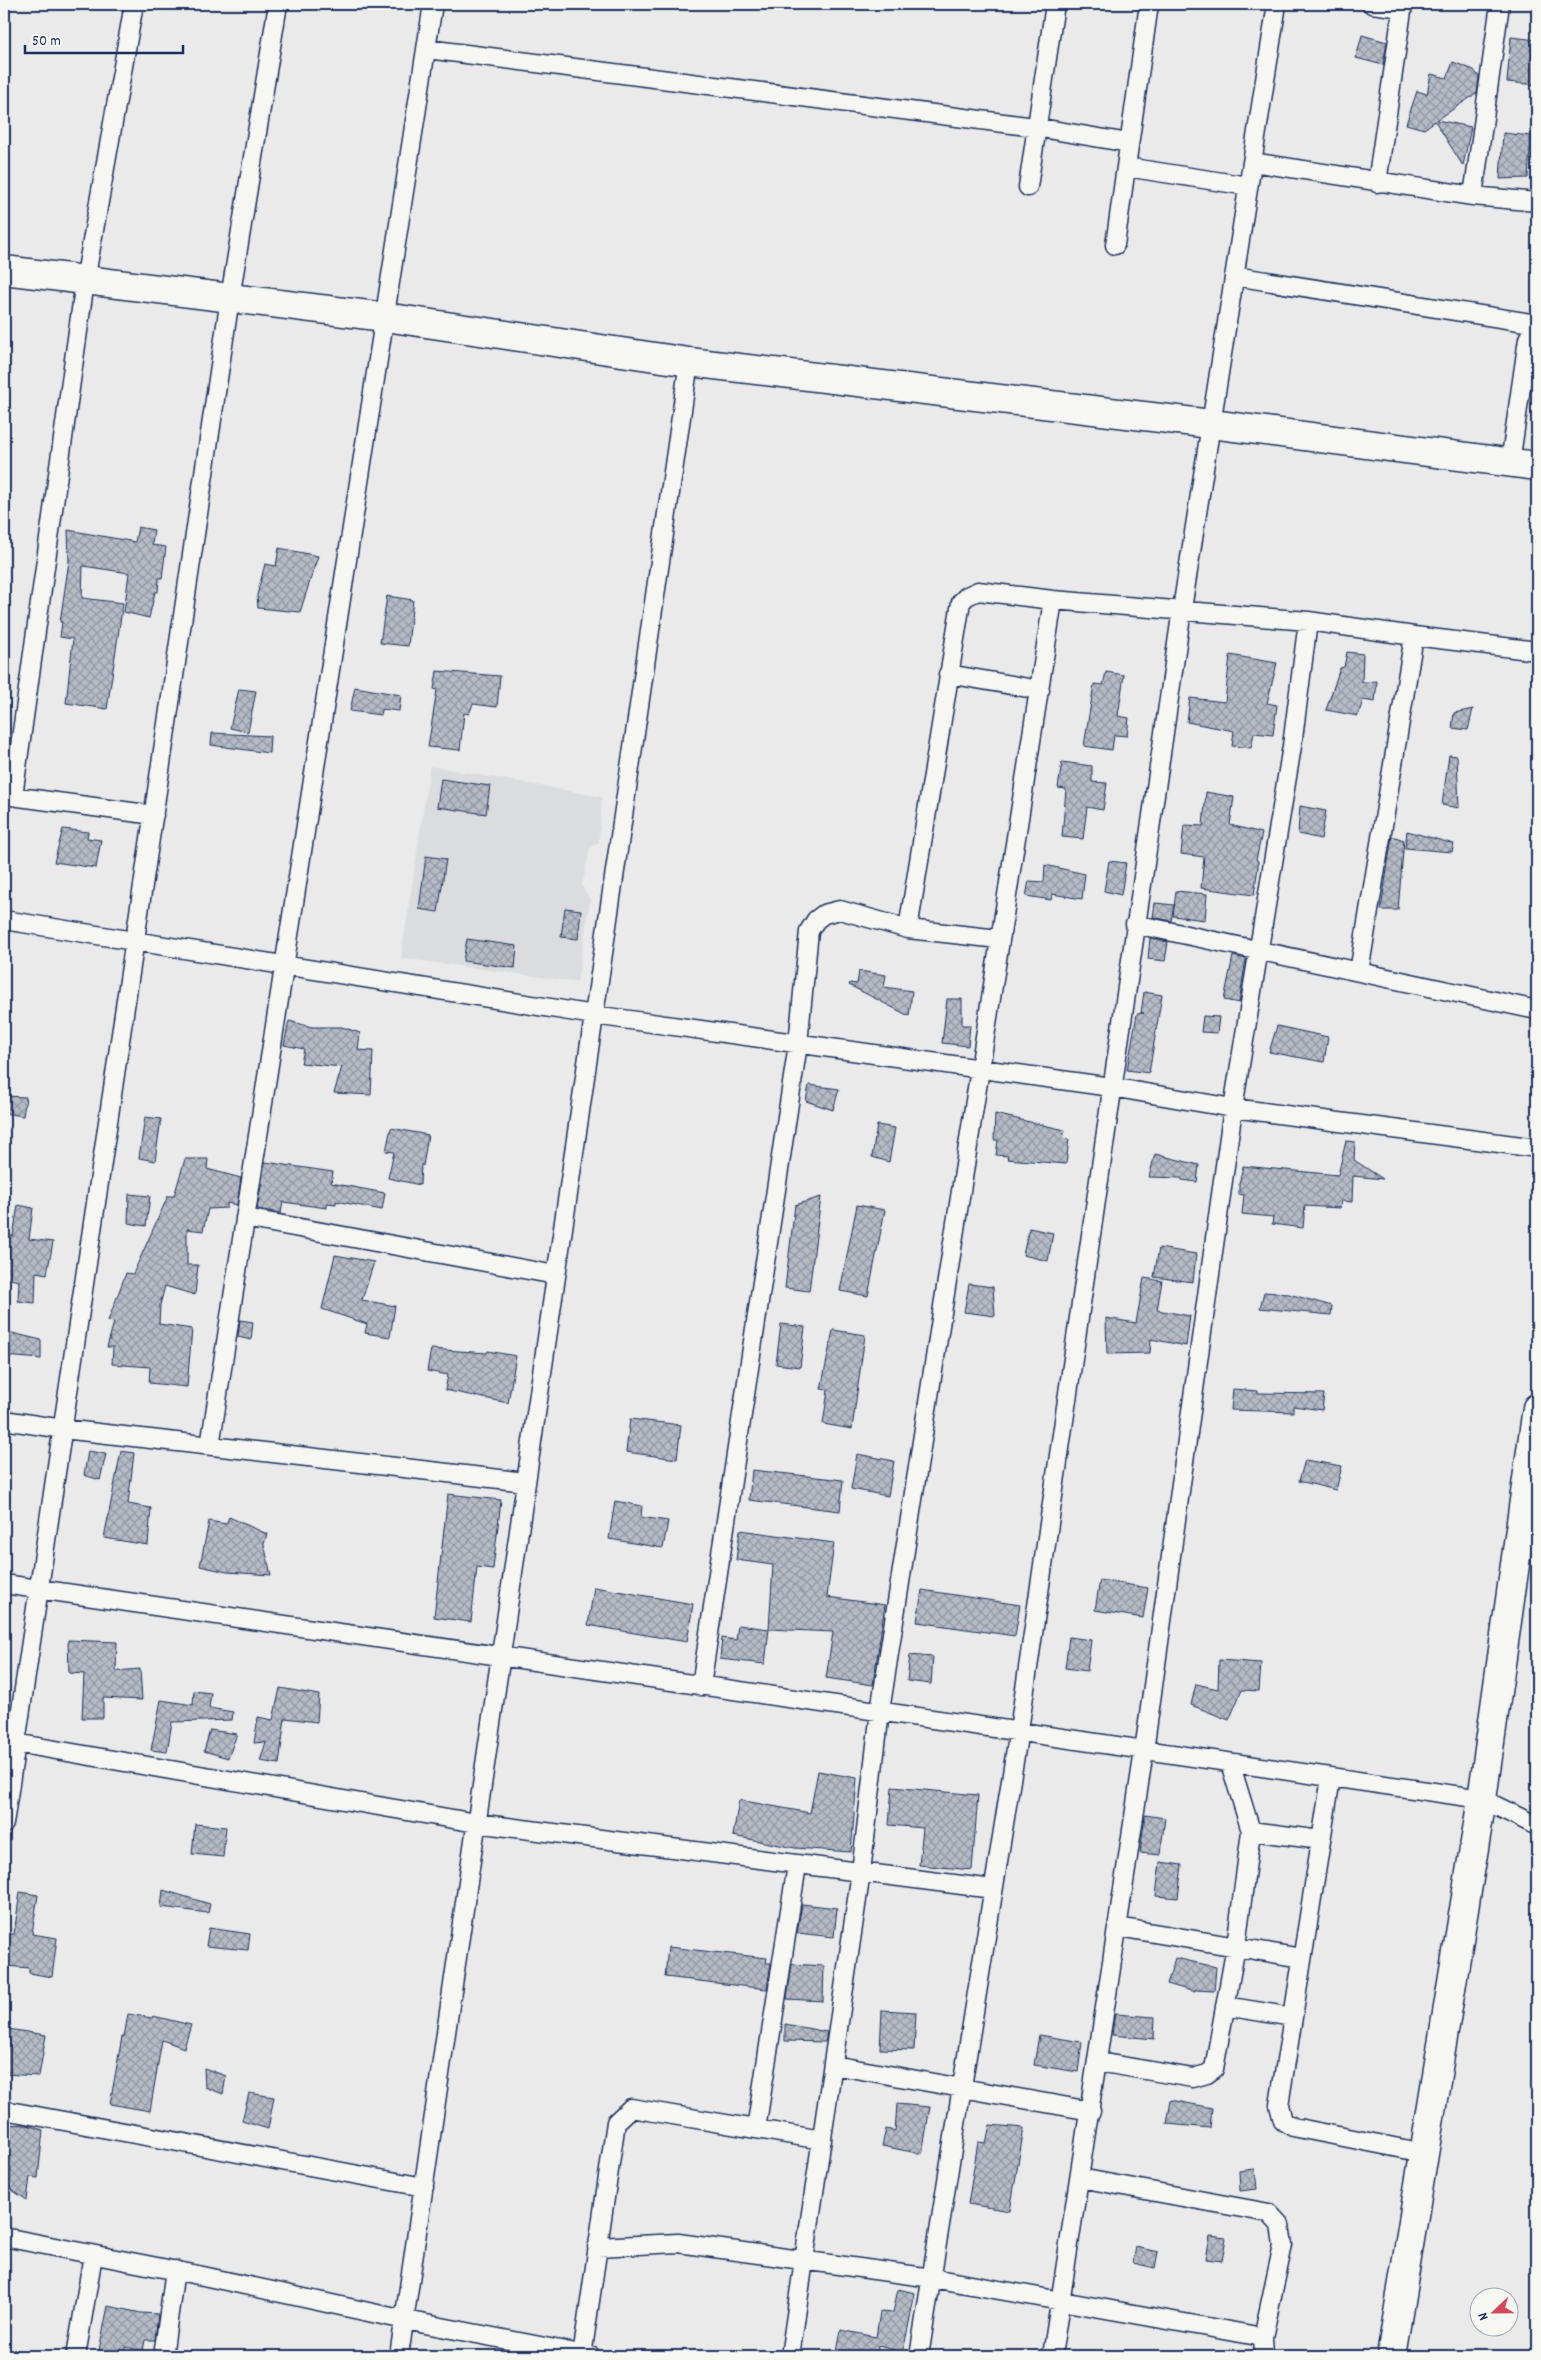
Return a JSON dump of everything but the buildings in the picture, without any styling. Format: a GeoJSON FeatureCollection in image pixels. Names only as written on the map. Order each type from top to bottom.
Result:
{"type":"FeatureCollection","features":[{"type":"Feature","properties":{"kind":"main road"},"geometry":{"type":"LineString","coordinates":[[4,270],[385,317],[689,362],[1211,424],[1537,466]]}},
{"type":"Feature","properties":{"kind":"main road"},"geometry":{"type":"LineString","coordinates":[[1391,2356],[1482,1799],[1536,1420]]}},
{"type":"Feature","properties":{"kind":"street"},"geometry":{"type":"LineString","coordinates":[[134,4],[86,280],[8,795],[154,816]]}},
{"type":"Feature","properties":{"kind":"street"},"geometry":{"type":"LineString","coordinates":[[4,1824],[10,1742],[38,1589],[230,298],[278,4]]}},
{"type":"Feature","properties":{"kind":"street"},"geometry":{"type":"LineString","coordinates":[[210,1446],[434,4]]}},
{"type":"Feature","properties":{"kind":"street"},"geometry":{"type":"LineString","coordinates":[[1028,187],[1035,127],[1055,4]]}},
{"type":"Feature","properties":{"kind":"street"},"geometry":{"type":"LineString","coordinates":[[1115,245],[1149,4]]}},
{"type":"Feature","properties":{"kind":"street"},"geometry":{"type":"LineString","coordinates":[[919,2356],[1019,1730],[1111,1087],[1161,764],[1182,609],[1277,4]]}},
{"type":"Feature","properties":{"kind":"street"},"geometry":{"type":"LineString","coordinates":[[1372,4],[1403,6],[1377,182]]}},
{"type":"Feature","properties":{"kind":"street"},"geometry":{"type":"LineString","coordinates":[[1473,196],[1500,4]]}},
{"type":"Feature","properties":{"kind":"street"},"geometry":{"type":"LineString","coordinates":[[426,49],[1035,127],[1129,143]]}},
{"type":"Feature","properties":{"kind":"street"},"geometry":{"type":"LineString","coordinates":[[1252,162],[1473,196],[1537,202]]}},
{"type":"Feature","properties":{"kind":"street"},"geometry":{"type":"LineString","coordinates":[[1126,167],[1248,186]]}},
{"type":"Feature","properties":{"kind":"street"},"geometry":{"type":"LineString","coordinates":[[1234,276],[1537,323],[1528,339],[1510,463]]}},
{"type":"Feature","properties":{"kind":"street"},"geometry":{"type":"LineString","coordinates":[[399,2356],[689,362]]}},
{"type":"Feature","properties":{"kind":"street"},"geometry":{"type":"LineString","coordinates":[[908,929],[948,674],[962,602],[967,596],[978,591],[1053,600],[1308,620],[1414,636],[1537,651]]}},
{"type":"Feature","properties":{"kind":"street"},"geometry":{"type":"LineString","coordinates":[[790,2356],[861,1872],[880,1711],[1053,600]]}},
{"type":"Feature","properties":{"kind":"street"},"geometry":{"type":"LineString","coordinates":[[1052,2356],[1091,2111],[1144,1752],[1233,1108],[1292,746],[1308,620]]}},
{"type":"Feature","properties":{"kind":"street"},"geometry":{"type":"LineString","coordinates":[[1359,972],[1414,636]]}},
{"type":"Feature","properties":{"kind":"street"},"geometry":{"type":"LineString","coordinates":[[948,674],[1040,690]]}},
{"type":"Feature","properties":{"kind":"street"},"geometry":{"type":"LineString","coordinates":[[701,1686],[798,1044],[809,931],[816,920],[824,914],[840,910],[908,929],[999,939]]}},
{"type":"Feature","properties":{"kind":"street"},"geometry":{"type":"LineString","coordinates":[[4,920],[135,939],[594,1015],[1111,1087],[1233,1108],[1537,1148]]}},
{"type":"Feature","properties":{"kind":"street"},"geometry":{"type":"LineString","coordinates":[[1135,924],[1537,1010]]}},
{"type":"Feature","properties":{"kind":"street"},"geometry":{"type":"LineString","coordinates":[[245,1218],[556,1275]]}},
{"type":"Feature","properties":{"kind":"street"},"geometry":{"type":"LineString","coordinates":[[4,1420],[62,1429],[526,1482]]}},
{"type":"Feature","properties":{"kind":"street"},"geometry":{"type":"LineString","coordinates":[[4,1584],[701,1686],[1019,1730],[1144,1752],[1482,1799],[1537,1826]]}},
{"type":"Feature","properties":{"kind":"street"},"geometry":{"type":"LineString","coordinates":[[10,1742],[476,1823],[993,1889]]}},
{"type":"Feature","properties":{"kind":"street"},"geometry":{"type":"LineString","coordinates":[[1098,2062],[1193,2078],[1207,2074],[1214,2069],[1236,1946],[1251,1831],[1230,1764]]}},
{"type":"Feature","properties":{"kind":"street"},"geometry":{"type":"LineString","coordinates":[[1331,1778],[1279,2105],[1283,2121],[1292,2127],[1424,2153]]}},
{"type":"Feature","properties":{"kind":"street"},"geometry":{"type":"LineString","coordinates":[[1251,1831],[1321,1840]]}},
{"type":"Feature","properties":{"kind":"street"},"geometry":{"type":"LineString","coordinates":[[756,2129],[797,1865]]}},
{"type":"Feature","properties":{"kind":"street"},"geometry":{"type":"LineString","coordinates":[[1118,1926],[1302,1958]]}},
{"type":"Feature","properties":{"kind":"street"},"geometry":{"type":"LineString","coordinates":[[1225,2006],[1293,2017]]}},
{"type":"Feature","properties":{"kind":"street"},"geometry":{"type":"LineString","coordinates":[[833,2065],[1091,2111]]}},
{"type":"Feature","properties":{"kind":"street"},"geometry":{"type":"LineString","coordinates":[[4,2237],[175,2270],[405,2320],[585,2356],[597,2247],[616,2122],[631,2108],[822,2140]]}},
{"type":"Feature","properties":{"kind":"street"},"geometry":{"type":"LineString","coordinates":[[4,2110],[424,2187]]}},
{"type":"Feature","properties":{"kind":"street"},"geometry":{"type":"LineString","coordinates":[[1080,2178],[1269,2213],[1280,2225],[1283,2245],[1263,2337],[1264,2356]]}},
{"type":"Feature","properties":{"kind":"street"},"geometry":{"type":"LineString","coordinates":[[597,2247],[678,2243],[804,2260],[1062,2299],[1263,2337]]}},
{"type":"Feature","properties":{"kind":"street"},"geometry":{"type":"LineString","coordinates":[[76,2356],[94,2255]]}},
{"type":"Feature","properties":{"kind":"street"},"geometry":{"type":"LineString","coordinates":[[163,2356],[175,2270]]}},
{"type":"Feature","properties":{"kind":"shaded area"},"geometry":{"type":"Polygon","coordinates":[[[430,766],[602,797],[599,842],[590,848],[582,886],[590,900],[577,982],[401,958],[430,766]]]}}]}
